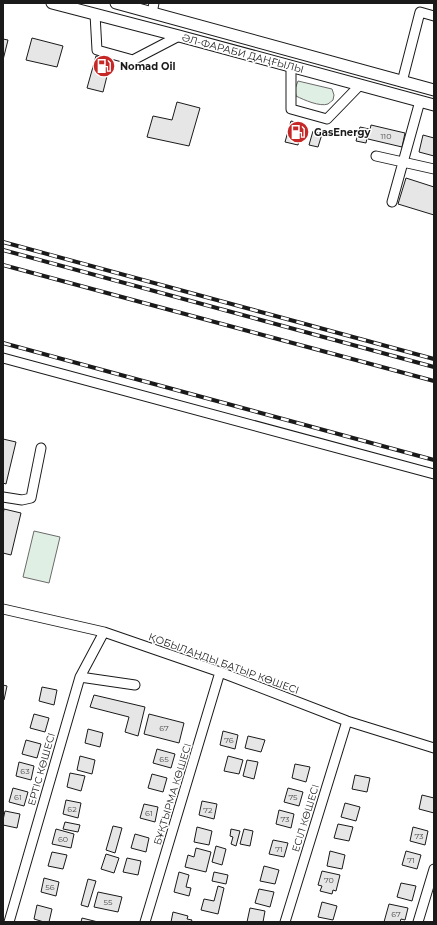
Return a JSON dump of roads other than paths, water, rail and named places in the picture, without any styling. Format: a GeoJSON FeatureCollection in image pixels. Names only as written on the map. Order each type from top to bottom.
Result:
{"type":"FeatureCollection","features":[{"type":"Feature","properties":{"kind":"main road","name":"ӘЛ-ФАРАБИ ДАҢҒЫЛЫ"},"geometry":{"type":"LineString","coordinates":[[52,3],[434,105]]}},
{"type":"Feature","properties":{"kind":"main road","name":"ӘЛ-ФАРАБИ ДАҢҒЫЛЫ"},"geometry":{"type":"LineString","coordinates":[[116,3],[153,8],[402,82],[434,90]]}},
{"type":"Feature","properties":{"kind":"street"},"geometry":{"type":"LineString","coordinates":[[402,82],[423,3]]}},
{"type":"Feature","properties":{"kind":"street"},"geometry":{"type":"LineString","coordinates":[[420,12],[434,16]]}},
{"type":"Feature","properties":{"kind":"street"},"geometry":{"type":"LineString","coordinates":[[95,14],[97,50],[133,60],[179,36]]}},
{"type":"Feature","properties":{"kind":"street"},"geometry":{"type":"LineString","coordinates":[[291,66],[291,109],[327,119],[360,85]]}},
{"type":"Feature","properties":{"kind":"street"},"geometry":{"type":"LineString","coordinates":[[392,202],[420,101]]}},
{"type":"Feature","properties":{"kind":"street"},"geometry":{"type":"LineString","coordinates":[[376,156],[434,169]]}},
{"type":"Feature","properties":{"kind":"street"},"geometry":{"type":"LineString","coordinates":[[3,358],[434,474]]}},
{"type":"Feature","properties":{"kind":"street"},"geometry":{"type":"LineString","coordinates":[[3,496],[22,500],[31,498],[41,448]]}},
{"type":"Feature","properties":{"kind":"street","name":"ҚОБЫЛАНДЫ БАТЫР КӨШЕСІ"},"geometry":{"type":"LineString","coordinates":[[3,609],[104,632],[220,672],[347,721],[434,748]]}},
{"type":"Feature","properties":{"kind":"street","name":"ЕРТІС КӨШЕСІ"},"geometry":{"type":"LineString","coordinates":[[8,921],[80,677],[104,632]]}},
{"type":"Feature","properties":{"kind":"street","name":"БҰҚТЫРМА КӨШЕСІ"},"geometry":{"type":"LineString","coordinates":[[145,922],[220,672]]}},
{"type":"Feature","properties":{"kind":"street"},"geometry":{"type":"LineString","coordinates":[[80,677],[135,685]]}},
{"type":"Feature","properties":{"kind":"street","name":"ЕСІЛ КӨШЕСІ"},"geometry":{"type":"LineString","coordinates":[[285,922],[347,721]]}},
{"type":"Feature","properties":{"kind":"street"},"geometry":{"type":"LineString","coordinates":[[418,922],[434,869]]}},
{"type":"Feature","properties":{"kind":"railway"},"geometry":{"type":"LineString","coordinates":[[3,242],[434,359]]}},
{"type":"Feature","properties":{"kind":"railway"},"geometry":{"type":"LineString","coordinates":[[3,250],[434,367]]}},
{"type":"Feature","properties":{"kind":"railway"},"geometry":{"type":"LineString","coordinates":[[3,265],[434,381]]}},
{"type":"Feature","properties":{"kind":"railway"},"geometry":{"type":"LineString","coordinates":[[3,343],[434,460]]}},
{"type":"Feature","properties":{"kind":"place","name":"Nomad Oil"},"geometry":{"type":"Point","coordinates":[104,66]}},
{"type":"Feature","properties":{"kind":"place","name":"GasEnergy"},"geometry":{"type":"Point","coordinates":[298,132]}}]}
